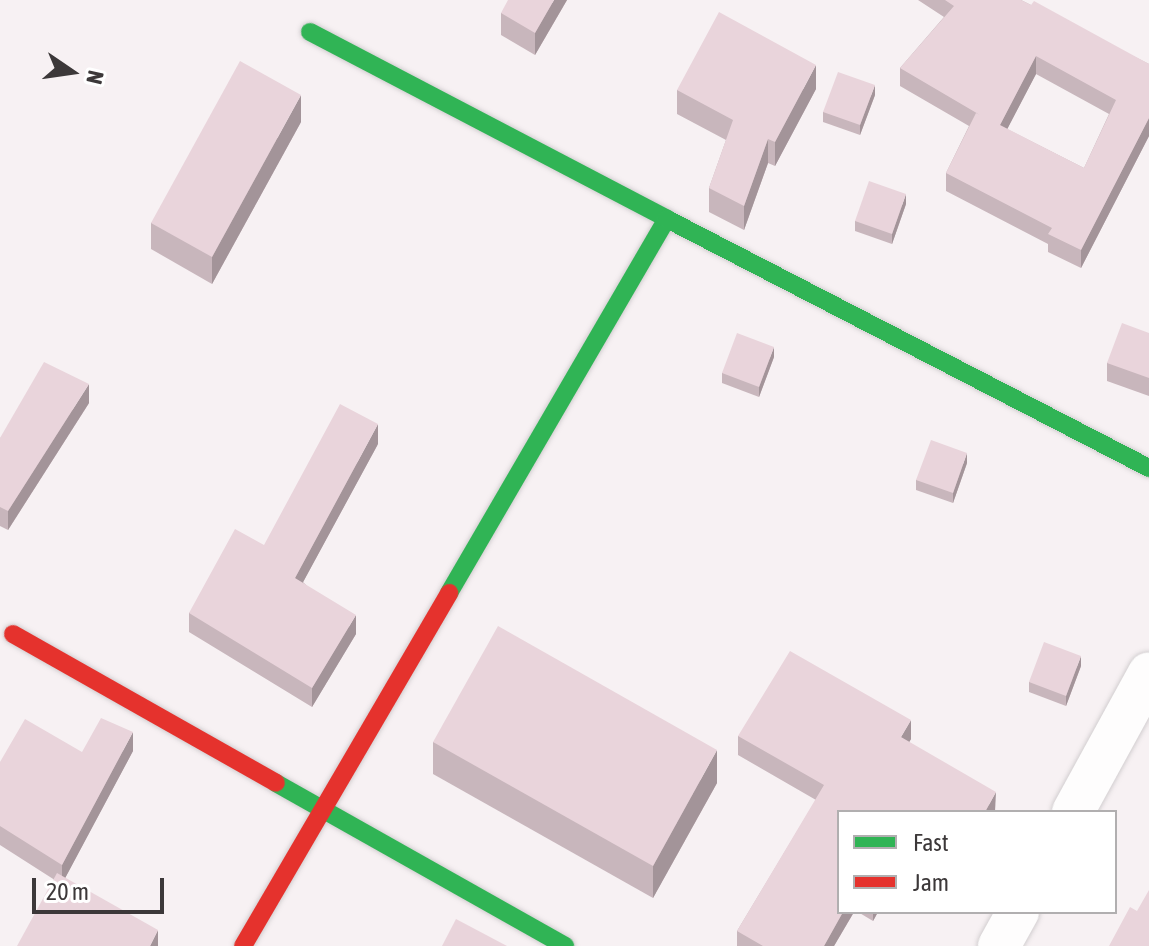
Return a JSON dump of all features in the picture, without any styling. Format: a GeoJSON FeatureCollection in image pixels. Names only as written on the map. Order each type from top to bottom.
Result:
{"type":"FeatureCollection","features":[{"type":"Feature","properties":{"kind":"street"},"geometry":{"type":"LineString","coordinates":[[310,32],[1149,468]]}},
{"type":"Feature","properties":{"kind":"street"},"geometry":{"type":"LineString","coordinates":[[243,946],[667,219]]}},
{"type":"Feature","properties":{"kind":"street"},"geometry":{"type":"LineString","coordinates":[[13,634],[565,946]]}},
{"type":"Feature","properties":{"kind":"street"},"geometry":{"type":"LineString","coordinates":[[1074,810],[1149,673]]}},
{"type":"Feature","properties":{"kind":"street"},"geometry":{"type":"LineString","coordinates":[[999,946],[1017,914]]}},
{"type":"Feature","properties":{"kind":"building"},"geometry":{"type":"Polygon","coordinates":[[[508,0],[554,0],[535,33],[501,13],[508,0]]]}},
{"type":"Feature","properties":{"kind":"building"},"geometry":{"type":"Polygon","coordinates":[[[945,0],[1021,0],[1031,5],[1034,1],[1149,64],[1149,118],[1081,250],[1048,234],[1052,228],[946,173],[976,113],[980,115],[900,68],[954,6],[945,0]],[[1036,56],[1000,125],[1084,168],[1116,100],[1036,56]]]}},
{"type":"Feature","properties":{"kind":"building"},"geometry":{"type":"Polygon","coordinates":[[[719,12],[816,65],[775,142],[768,139],[744,206],[709,188],[733,120],[677,90],[719,12]]]}},
{"type":"Feature","properties":{"kind":"building"},"geometry":{"type":"Polygon","coordinates":[[[240,61],[301,95],[212,257],[151,223],[240,61]]]}},
{"type":"Feature","properties":{"kind":"building"},"geometry":{"type":"Polygon","coordinates":[[[838,72],[875,85],[860,125],[823,112],[838,72]]]}},
{"type":"Feature","properties":{"kind":"building"},"geometry":{"type":"Polygon","coordinates":[[[869,181],[906,194],[892,234],[855,221],[869,181]]]}},
{"type":"Feature","properties":{"kind":"building"},"geometry":{"type":"Polygon","coordinates":[[[1122,323],[1149,333],[1149,378],[1107,363],[1122,323]]]}},
{"type":"Feature","properties":{"kind":"building"},"geometry":{"type":"Polygon","coordinates":[[[737,333],[774,347],[759,387],[722,373],[737,333]]]}},
{"type":"Feature","properties":{"kind":"building"},"geometry":{"type":"Polygon","coordinates":[[[44,362],[89,384],[8,511],[0,507],[0,438],[44,362]]]}},
{"type":"Feature","properties":{"kind":"building"},"geometry":{"type":"Polygon","coordinates":[[[340,404],[378,424],[295,578],[356,615],[312,688],[189,613],[235,529],[264,545],[340,404]]]}},
{"type":"Feature","properties":{"kind":"building"},"geometry":{"type":"Polygon","coordinates":[[[931,440],[967,453],[953,493],[916,480],[931,440]]]}},
{"type":"Feature","properties":{"kind":"building"},"geometry":{"type":"Polygon","coordinates":[[[498,626],[717,750],[653,866],[433,742],[498,626]]]}},
{"type":"Feature","properties":{"kind":"building"},"geometry":{"type":"Polygon","coordinates":[[[1044,642],[1081,656],[1066,696],[1029,682],[1044,642]]]}},
{"type":"Feature","properties":{"kind":"building"},"geometry":{"type":"Polygon","coordinates":[[[790,651],[911,720],[901,737],[996,792],[986,810],[837,810],[837,914],[842,914],[824,946],[763,946],[737,931],[824,785],[738,736],[790,651]]]}},
{"type":"Feature","properties":{"kind":"building"},"geometry":{"type":"Polygon","coordinates":[[[101,718],[133,732],[62,865],[0,826],[0,762],[25,719],[82,752],[101,718]]]}},
{"type":"Feature","properties":{"kind":"building"},"geometry":{"type":"Polygon","coordinates":[[[57,873],[158,930],[150,946],[17,946],[57,873]]]}},
{"type":"Feature","properties":{"kind":"building"},"geometry":{"type":"Polygon","coordinates":[[[1149,890],[1149,946],[1109,946],[1130,907],[1137,911],[1149,890]]]}},
{"type":"Feature","properties":{"kind":"building"},"geometry":{"type":"Polygon","coordinates":[[[456,919],[507,946],[442,946],[456,919]]]}},
{"type":"Feature","properties":{"kind":"traffic: fast"},"geometry":{"type":"LineString","coordinates":[[310,32],[667,219]]}},
{"type":"Feature","properties":{"kind":"traffic: fast"},"geometry":{"type":"LineString","coordinates":[[449,593],[667,219],[1149,468]]}},
{"type":"Feature","properties":{"kind":"traffic: fast"},"geometry":{"type":"LineString","coordinates":[[276,783],[565,946]]}},
{"type":"Feature","properties":{"kind":"traffic: jam"},"geometry":{"type":"LineString","coordinates":[[243,946],[449,593]]}},
{"type":"Feature","properties":{"kind":"traffic: jam"},"geometry":{"type":"LineString","coordinates":[[13,634],[276,783]]}}]}
